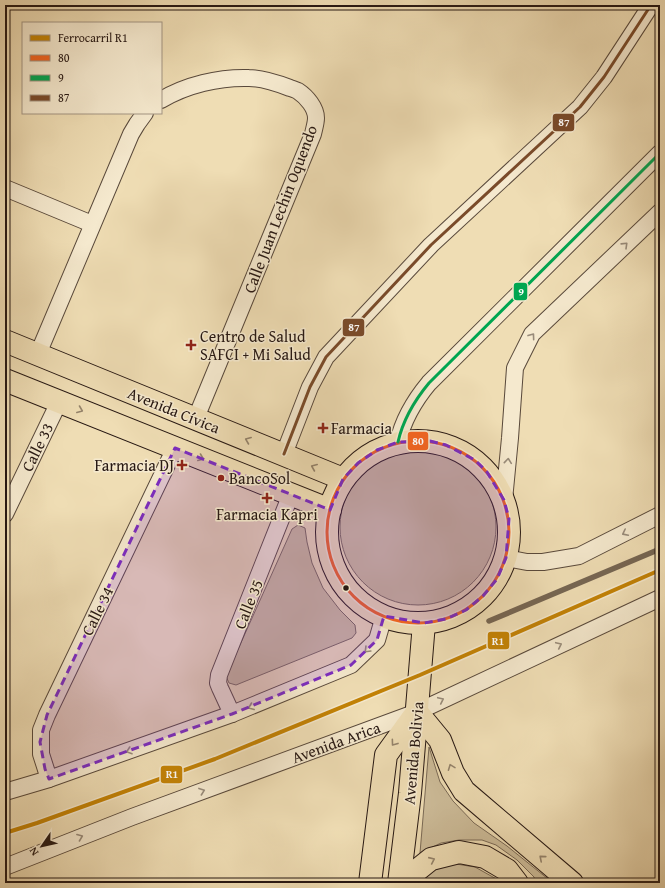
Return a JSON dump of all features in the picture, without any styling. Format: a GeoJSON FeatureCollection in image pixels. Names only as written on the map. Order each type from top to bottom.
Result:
{"type":"FeatureCollection","features":[{"type":"Feature","properties":{"kind":"main road","name":"Avenida Cívica"},"geometry":{"type":"LineString","coordinates":[[5,341],[343,479]]}},
{"type":"Feature","properties":{"kind":"main road"},"geometry":{"type":"LineString","coordinates":[[5,380],[330,510]]}},
{"type":"Feature","properties":{"kind":"main road"},"geometry":{"type":"LineString","coordinates":[[414,440],[430,441],[461,451],[475,460],[487,472],[497,485],[504,500],[509,519],[510,539],[506,558],[497,579],[483,596],[466,610],[446,619],[424,623],[404,622],[384,616],[365,606],[349,591],[337,573],[330,553],[327,531],[330,510],[335,494],[343,479],[358,463],[377,450],[398,442],[414,440]]}},
{"type":"Feature","properties":{"kind":"main road","name":"Avenida Bolivia"},"geometry":{"type":"LineString","coordinates":[[400,883],[410,793],[424,623]]}},
{"type":"Feature","properties":{"kind":"main road"},"geometry":{"type":"LineString","coordinates":[[370,883],[386,755],[417,712],[440,740],[453,773],[464,791],[572,883]]}},
{"type":"Feature","properties":{"kind":"main road"},"geometry":{"type":"LineString","coordinates":[[400,883],[430,859],[459,852],[485,857],[507,870],[517,883]]}},
{"type":"Feature","properties":{"kind":"street"},"geometry":{"type":"LineString","coordinates":[[284,454],[310,387],[326,358],[431,245],[580,107],[604,77],[651,5]]}},
{"type":"Feature","properties":{"kind":"street","name":"Calle Juan Lechin Oquendo"},"geometry":{"type":"LineString","coordinates":[[162,99],[172,94],[201,84],[235,78],[250,78],[275,82],[298,91],[308,100],[314,109],[316,118],[313,134],[196,418]]}},
{"type":"Feature","properties":{"kind":"street"},"geometry":{"type":"LineString","coordinates":[[38,354],[131,134],[144,114]]}},
{"type":"Feature","properties":{"kind":"street"},"geometry":{"type":"LineString","coordinates":[[398,442],[400,432],[409,412],[419,395],[429,383],[660,153]]}},
{"type":"Feature","properties":{"kind":"street"},"geometry":{"type":"LineString","coordinates":[[5,188],[92,224]]}},
{"type":"Feature","properties":{"kind":"street"},"geometry":{"type":"LineString","coordinates":[[504,500],[515,368],[532,334],[660,212]]}},
{"type":"Feature","properties":{"kind":"street","name":"Calle 33"},"geometry":{"type":"LineString","coordinates":[[5,514],[59,402]]}},
{"type":"Feature","properties":{"kind":"street","name":"Calle 34"},"geometry":{"type":"LineString","coordinates":[[49,779],[41,754],[41,730],[175,448]]}},
{"type":"Feature","properties":{"kind":"street","name":"Calle 35"},"geometry":{"type":"LineString","coordinates":[[232,714],[218,683],[220,675],[292,494]]}},
{"type":"Feature","properties":{"kind":"street"},"geometry":{"type":"LineString","coordinates":[[506,558],[527,562],[543,562],[579,556],[660,515]]}},
{"type":"Feature","properties":{"kind":"street","name":"Avenida Arica"},"geometry":{"type":"LineString","coordinates":[[5,867],[132,817],[417,712],[660,598]]}},
{"type":"Feature","properties":{"kind":"street"},"geometry":{"type":"LineString","coordinates":[[5,792],[49,779],[232,714],[351,665],[377,640],[384,616]]}},
{"type":"Feature","properties":{"kind":"highlighted area"},"geometry":{"type":"Polygon","coordinates":[[[430,441],[446,445],[475,460],[487,472],[504,500],[509,519],[506,558],[497,579],[483,596],[466,610],[446,619],[424,623],[384,616],[377,640],[351,665],[232,714],[49,779],[45,769],[40,742],[47,715],[175,448],[330,510],[343,479],[358,463],[377,450],[398,442],[430,441]]]}},
{"type":"Feature","properties":{"kind":"shaded area"},"geometry":{"type":"Polygon","coordinates":[[[418,449],[448,455],[461,462],[473,472],[483,484],[490,497],[496,527],[490,557],[483,570],[473,582],[461,592],[448,599],[418,605],[388,599],[375,592],[363,582],[353,570],[346,557],[340,527],[346,497],[353,484],[363,472],[375,462],[388,455],[418,449]]]}},
{"type":"Feature","properties":{"kind":"shaded area"},"geometry":{"type":"Polygon","coordinates":[[[298,525],[305,528],[312,563],[323,588],[340,610],[355,625],[356,633],[352,638],[236,685],[229,683],[226,676],[292,529],[298,525]]]}},
{"type":"Feature","properties":{"kind":"shaded area"},"geometry":{"type":"Polygon","coordinates":[[[429,747],[440,782],[453,801],[474,823],[507,846],[553,883],[536,883],[534,877],[517,860],[496,845],[482,840],[459,840],[441,843],[420,853],[429,747]]]}},
{"type":"Feature","properties":{"kind":"shaded area"},"geometry":{"type":"Polygon","coordinates":[[[456,864],[475,867],[502,883],[419,883],[431,872],[456,864]]]}},
{"type":"Feature","properties":{"kind":"waterway"},"geometry":{"type":"LineString","coordinates":[[489,621],[660,549]]}},
{"type":"Feature","properties":{"kind":"rail line","name":"R1"},"geometry":{"type":"LineString","coordinates":[[5,833],[37,823],[215,759],[420,675],[660,570]]}},
{"type":"Feature","properties":{"kind":"transit line","name":"87"},"geometry":{"type":"LineString","coordinates":[[284,454],[310,387],[326,357],[431,245],[580,107],[604,77],[651,5]]}},
{"type":"Feature","properties":{"kind":"transit line","name":"9"},"geometry":{"type":"LineString","coordinates":[[398,442],[410,411],[429,383],[660,153]]}},
{"type":"Feature","properties":{"kind":"transit line","name":"80"},"geometry":{"type":"LineString","coordinates":[[409,441],[427,441],[453,448],[469,456],[488,474],[494,481],[502,497],[509,523],[509,532],[509,541],[502,567],[494,583],[476,602],[469,608],[444,619],[427,623],[409,623],[383,616],[367,608],[342,583],[334,567],[329,550],[327,541],[327,523],[334,497],[342,481],[367,456],[383,448],[400,443],[409,441]]}},
{"type":"Feature","properties":{"kind":"place","name":"Centro de Salud SAFCI + Mi Salud"},"geometry":{"type":"Point","coordinates":[191,345]}},
{"type":"Feature","properties":{"kind":"place","name":"Farmacia"},"geometry":{"type":"Point","coordinates":[323,428]}},
{"type":"Feature","properties":{"kind":"place","name":"Farmacia DJ"},"geometry":{"type":"Point","coordinates":[182,465]}},
{"type":"Feature","properties":{"kind":"place","name":"BancoSol"},"geometry":{"type":"Point","coordinates":[221,478]}},
{"type":"Feature","properties":{"kind":"place","name":"Farmacia Kapri"},"geometry":{"type":"Point","coordinates":[267,498]}}]}
